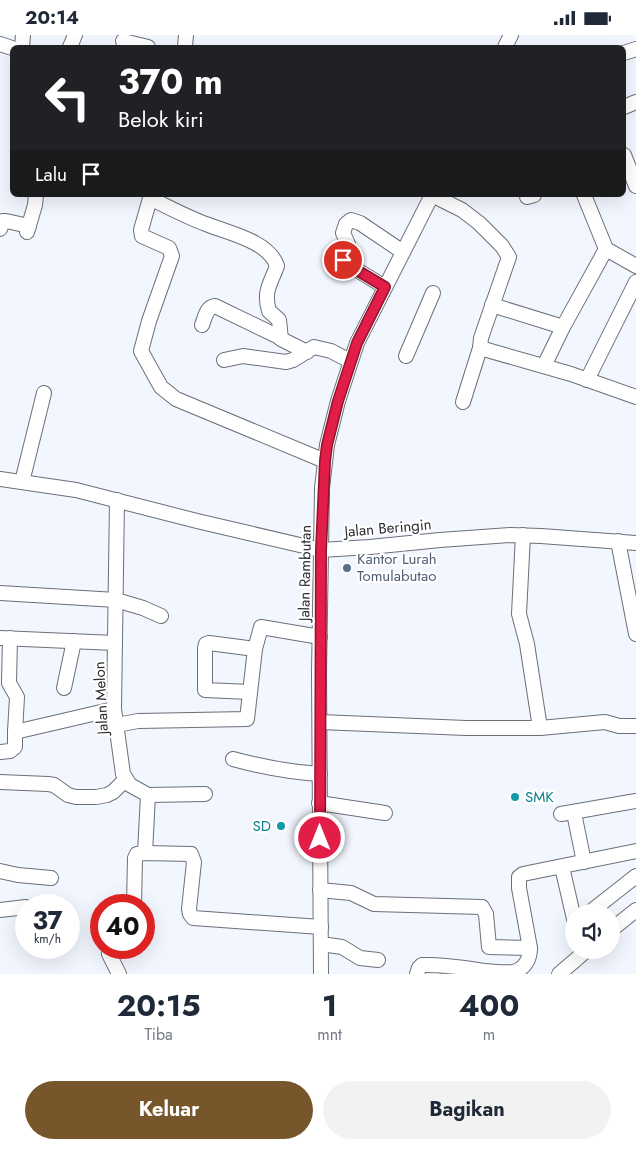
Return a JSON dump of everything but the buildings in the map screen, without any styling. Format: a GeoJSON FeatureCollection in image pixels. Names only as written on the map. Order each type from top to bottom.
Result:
{"type":"FeatureCollection","features":[{"type":"Feature","properties":{"kind":"street"},"geometry":{"type":"LineString","coordinates":[[123,41],[140,45]]}},
{"type":"Feature","properties":{"kind":"street"},"geometry":{"type":"LineString","coordinates":[[629,158],[636,186]]}},
{"type":"Feature","properties":{"kind":"street"},"geometry":{"type":"LineString","coordinates":[[0,229],[3,221],[6,221],[28,229],[36,197]]}},
{"type":"Feature","properties":{"kind":"street"},"geometry":{"type":"LineString","coordinates":[[151,197],[141,230],[142,236],[169,248],[172,256],[149,321],[142,351],[161,387],[176,399],[325,461]]}},
{"type":"Feature","properties":{"kind":"street"},"geometry":{"type":"LineString","coordinates":[[153,197],[205,224],[243,237],[272,255],[277,266],[268,285],[266,293],[267,306],[281,324],[279,337]]}},
{"type":"Feature","properties":{"kind":"street","name":"Jalan Rambutan"},"geometry":{"type":"LineString","coordinates":[[321,974],[320,637],[321,550],[327,445],[338,401],[357,343],[431,197]]}},
{"type":"Feature","properties":{"kind":"street"},"geometry":{"type":"LineString","coordinates":[[436,197],[462,210],[480,223],[508,254],[510,260],[492,305],[462,402]]}},
{"type":"Feature","properties":{"kind":"street"},"geometry":{"type":"LineString","coordinates":[[585,197],[606,249],[636,266]]}},
{"type":"Feature","properties":{"kind":"street"},"geometry":{"type":"LineString","coordinates":[[385,287],[344,262],[348,244],[343,233],[346,224],[351,220],[360,223],[403,252]]}},
{"type":"Feature","properties":{"kind":"street"},"geometry":{"type":"LineString","coordinates":[[544,366],[606,249]]}},
{"type":"Feature","properties":{"kind":"street"},"geometry":{"type":"LineString","coordinates":[[587,380],[636,282]]}},
{"type":"Feature","properties":{"kind":"street"},"geometry":{"type":"LineString","coordinates":[[406,356],[433,293]]}},
{"type":"Feature","properties":{"kind":"street"},"geometry":{"type":"LineString","coordinates":[[492,305],[563,327]]}},
{"type":"Feature","properties":{"kind":"street"},"geometry":{"type":"LineString","coordinates":[[202,325],[210,306],[215,306],[279,337],[287,343],[307,351]]}},
{"type":"Feature","properties":{"kind":"street"},"geometry":{"type":"LineString","coordinates":[[224,360],[243,356],[286,361],[293,360],[314,347],[324,349],[350,361]]}},
{"type":"Feature","properties":{"kind":"street"},"geometry":{"type":"LineString","coordinates":[[480,348],[587,380],[634,391]]}},
{"type":"Feature","properties":{"kind":"street"},"geometry":{"type":"LineString","coordinates":[[22,482],[44,393]]}},
{"type":"Feature","properties":{"kind":"street","name":"Jalan Beringin"},"geometry":{"type":"LineString","coordinates":[[0,479],[76,490],[321,550],[484,536],[523,535],[636,543]]}},
{"type":"Feature","properties":{"kind":"street","name":"Jalan Melon"},"geometry":{"type":"LineString","coordinates":[[118,500],[114,709],[123,774],[126,780]]}},
{"type":"Feature","properties":{"kind":"street"},"geometry":{"type":"LineString","coordinates":[[523,535],[519,614],[527,644],[540,728]]}},
{"type":"Feature","properties":{"kind":"street"},"geometry":{"type":"LineString","coordinates":[[618,541],[636,634]]}},
{"type":"Feature","properties":{"kind":"street"},"geometry":{"type":"LineString","coordinates":[[0,593],[116,601],[144,608],[161,616]]}},
{"type":"Feature","properties":{"kind":"street"},"geometry":{"type":"LineString","coordinates":[[117,725],[138,721],[247,719],[255,649],[261,627],[320,637]]}},
{"type":"Feature","properties":{"kind":"street"},"geometry":{"type":"LineString","coordinates":[[0,753],[10,751],[15,747],[17,697],[9,683],[5,638],[115,643]]}},
{"type":"Feature","properties":{"kind":"street"},"geometry":{"type":"LineString","coordinates":[[64,688],[74,641]]}},
{"type":"Feature","properties":{"kind":"street"},"geometry":{"type":"LineString","coordinates":[[250,692],[205,690],[205,648],[206,644],[209,643],[255,649]]}},
{"type":"Feature","properties":{"kind":"street"},"geometry":{"type":"LineString","coordinates":[[15,732],[114,709]]}},
{"type":"Feature","properties":{"kind":"street"},"geometry":{"type":"LineString","coordinates":[[320,721],[456,728],[540,728],[605,722],[619,726],[636,727]]}},
{"type":"Feature","properties":{"kind":"street"},"geometry":{"type":"LineString","coordinates":[[233,759],[283,770],[320,774]]}},
{"type":"Feature","properties":{"kind":"street"},"geometry":{"type":"LineString","coordinates":[[0,782],[54,785],[68,795],[76,797],[107,795],[126,780],[138,791],[148,795],[205,794]]}},
{"type":"Feature","properties":{"kind":"street"},"geometry":{"type":"LineString","coordinates":[[145,853],[148,795]]}},
{"type":"Feature","properties":{"kind":"street"},"geometry":{"type":"LineString","coordinates":[[584,862],[567,814],[636,801]]}},
{"type":"Feature","properties":{"kind":"street"},"geometry":{"type":"LineString","coordinates":[[319,803],[385,813]]}},
{"type":"Feature","properties":{"kind":"street"},"geometry":{"type":"LineString","coordinates":[[417,974],[419,967],[422,965],[464,971],[513,972],[526,964],[530,953],[518,881],[523,874],[636,851]]}},
{"type":"Feature","properties":{"kind":"street"},"geometry":{"type":"LineString","coordinates":[[134,894],[135,858],[137,855],[145,853],[191,854],[194,863],[189,909],[190,915],[193,918],[320,927]]}},
{"type":"Feature","properties":{"kind":"street"},"geometry":{"type":"LineString","coordinates":[[562,867],[571,904]]}},
{"type":"Feature","properties":{"kind":"street"},"geometry":{"type":"LineString","coordinates":[[0,871],[18,875],[51,878]]}},
{"type":"Feature","properties":{"kind":"street"},"geometry":{"type":"LineString","coordinates":[[600,904],[636,876]]}},
{"type":"Feature","properties":{"kind":"street"},"geometry":{"type":"LineString","coordinates":[[320,890],[351,893],[374,904],[482,907],[486,914],[490,947],[530,948]]}},
{"type":"Feature","properties":{"kind":"street"},"geometry":{"type":"LineString","coordinates":[[0,910],[15,908]]}},
{"type":"Feature","properties":{"kind":"street"},"geometry":{"type":"LineString","coordinates":[[620,923],[636,910]]}},
{"type":"Feature","properties":{"kind":"street"},"geometry":{"type":"LineString","coordinates":[[321,944],[342,947],[360,958],[378,960]]}},
{"type":"Feature","properties":{"kind":"street"},"geometry":{"type":"LineString","coordinates":[[112,959],[119,974]]}},
{"type":"Feature","properties":{"kind":"street"},"geometry":{"type":"LineString","coordinates":[[559,974],[576,959]]}},
{"type":"Feature","properties":{"kind":"place","name":"Kantor Lurah Tomulabutao"},"geometry":{"type":"Point","coordinates":[347,568]}},
{"type":"Feature","properties":{"kind":"place","name":"SMK"},"geometry":{"type":"Point","coordinates":[515,797]}},
{"type":"Feature","properties":{"kind":"place","name":"SD"},"geometry":{"type":"Point","coordinates":[281,826]}},
{"type":"Feature","properties":{"kind":"route"},"geometry":{"type":"LineString","coordinates":[[320,838],[321,550],[322,488],[325,461],[338,401],[357,343],[385,287],[343,260]]}}]}
